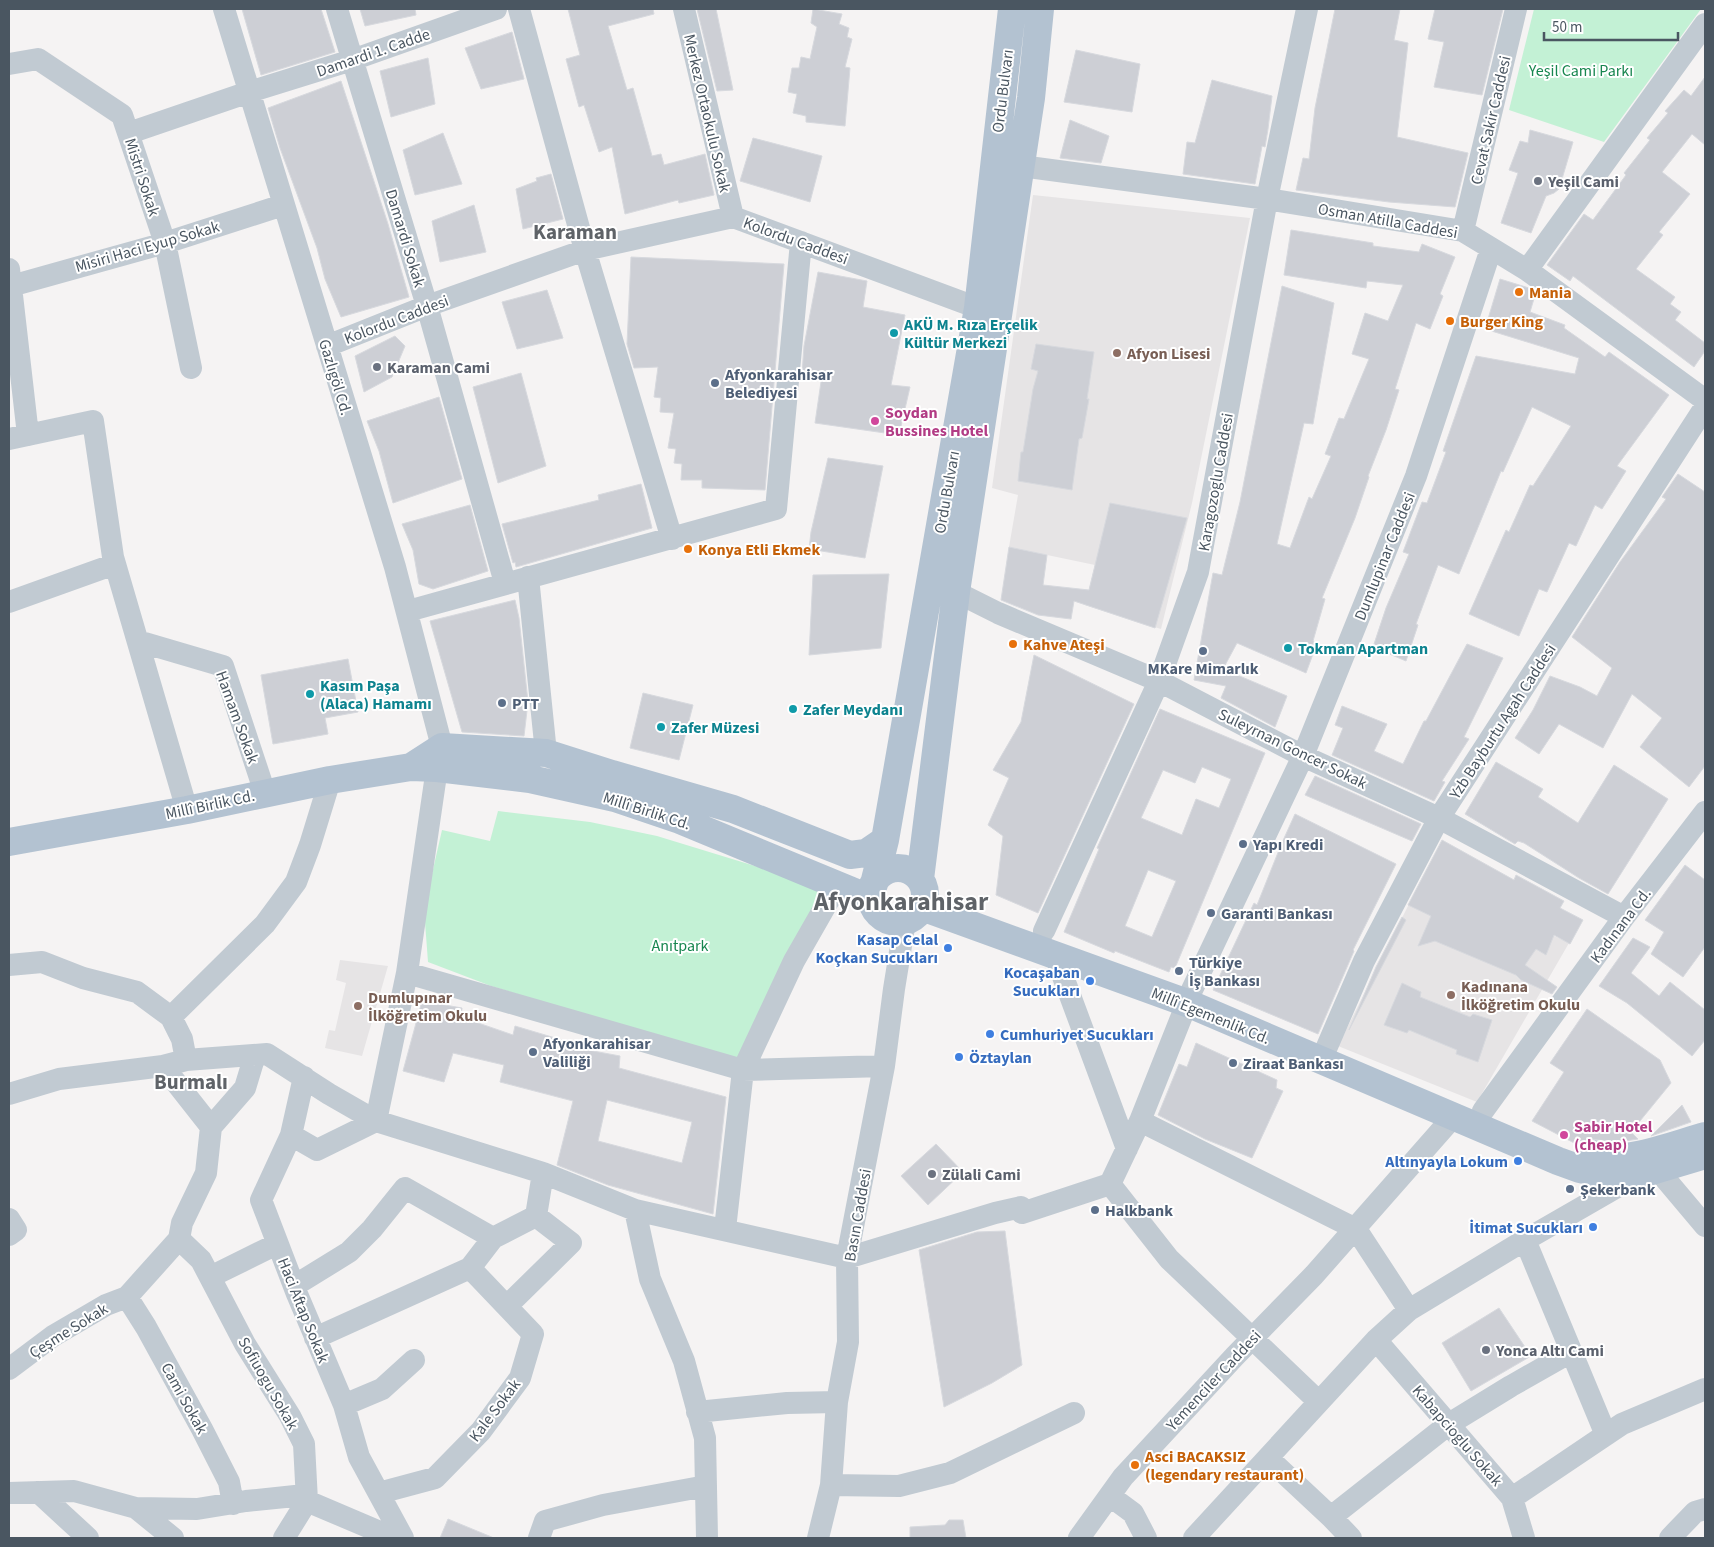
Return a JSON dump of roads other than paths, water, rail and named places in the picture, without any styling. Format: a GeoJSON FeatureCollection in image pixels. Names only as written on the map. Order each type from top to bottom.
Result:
{"type":"FeatureCollection","features":[{"type":"Feature","properties":{"kind":"main road","name":"Ordu Bulvarı"},"geometry":{"type":"LineString","coordinates":[[873,891],[885,840],[978,308],[1012,9]]}},
{"type":"Feature","properties":{"kind":"main road","name":"Ordu Bulvarı"},"geometry":{"type":"LineString","coordinates":[[918,899],[956,592],[1031,98],[1040,9]]}},
{"type":"Feature","properties":{"kind":"main road","name":"Millî Birlik Cd."},"geometry":{"type":"LineString","coordinates":[[9,842],[187,810],[430,761],[546,753],[733,809],[850,855],[866,853],[885,840]]}},
{"type":"Feature","properties":{"kind":"main road","name":"Millî Birlik Cd."},"geometry":{"type":"LineString","coordinates":[[430,761],[530,779],[615,798],[680,820],[838,884],[873,891]]}},
{"type":"Feature","properties":{"kind":"main road"},"geometry":{"type":"LineString","coordinates":[[896,868],[904,869],[913,873],[918,899],[896,922],[887,920],[879,915],[874,907],[873,891],[879,876],[896,868]]}},
{"type":"Feature","properties":{"kind":"main road","name":"Millî Egemenlik Cd."},"geometry":{"type":"LineString","coordinates":[[918,899],[1049,943],[1326,1049],[1602,1158],[1620,1158],[1645,1166]]}},
{"type":"Feature","properties":{"kind":"main road","name":"Millî Egemenlik Cd."},"geometry":{"type":"LineString","coordinates":[[1189,998],[1454,1116],[1580,1169],[1613,1176],[1645,1166]]}},
{"type":"Feature","properties":{"kind":"main road"},"geometry":{"type":"LineString","coordinates":[[1645,1166],[1705,1136]]}},
{"type":"Feature","properties":{"kind":"main road"},"geometry":{"type":"LineString","coordinates":[[1645,1166],[1705,1155]]}},
{"type":"Feature","properties":{"kind":"street","name":"Gazlıgöl Cd."},"geometry":{"type":"LineString","coordinates":[[224,9],[408,611],[430,761]]}},
{"type":"Feature","properties":{"kind":"street","name":"Damardi Sokak"},"geometry":{"type":"LineString","coordinates":[[337,9],[427,306],[505,583]]}},
{"type":"Feature","properties":{"kind":"street","name":"Damardi 1. Cadde"},"geometry":{"type":"LineString","coordinates":[[129,133],[249,92],[352,60],[496,9]]}},
{"type":"Feature","properties":{"kind":"street"},"geometry":{"type":"LineString","coordinates":[[519,9],[585,250],[672,539]]}},
{"type":"Feature","properties":{"kind":"street","name":"Merkez Ortaokulu Sokak"},"geometry":{"type":"LineString","coordinates":[[684,9],[733,218]]}},
{"type":"Feature","properties":{"kind":"street","name":"Karagozoglu Caddesi"},"geometry":{"type":"LineString","coordinates":[[1049,943],[1159,681],[1198,572],[1267,199],[1307,9]]}},
{"type":"Feature","properties":{"kind":"street","name":"Cevat Sakir Caddesi"},"geometry":{"type":"LineString","coordinates":[[1463,231],[1516,9]]}},
{"type":"Feature","properties":{"kind":"street"},"geometry":{"type":"LineString","coordinates":[[1527,270],[1705,24]]}},
{"type":"Feature","properties":{"kind":"street","name":"Mistri Sokak"},"geometry":{"type":"LineString","coordinates":[[9,64],[38,59],[122,115],[165,243],[191,368]]}},
{"type":"Feature","properties":{"kind":"street","name":"Osman Atilla Caddesi"},"geometry":{"type":"LineString","coordinates":[[1020,166],[1267,199],[1463,231],[1527,270],[1705,400]]}},
{"type":"Feature","properties":{"kind":"street","name":"Misiri Haci Eyup Sokak"},"geometry":{"type":"LineString","coordinates":[[10,278],[165,243],[283,205]]}},
{"type":"Feature","properties":{"kind":"street","name":"Kolordu Caddesi"},"geometry":{"type":"LineString","coordinates":[[326,346],[427,306],[585,250],[733,218],[978,308]]}},
{"type":"Feature","properties":{"kind":"street"},"geometry":{"type":"LineString","coordinates":[[408,611],[776,509],[801,242]]}},
{"type":"Feature","properties":{"kind":"street","name":"Dumlupinar Caddesi"},"geometry":{"type":"LineString","coordinates":[[1110,1184],[1140,1121],[1189,998],[1302,756],[1416,476],[1491,249]]}},
{"type":"Feature","properties":{"kind":"street"},"geometry":{"type":"LineString","coordinates":[[10,278],[18,437],[93,421],[115,564],[187,810]]}},
{"type":"Feature","properties":{"kind":"street","name":"Yzb Bayburtu Agah Caddesi"},"geometry":{"type":"LineString","coordinates":[[1326,1049],[1364,961],[1439,818],[1705,407]]}},
{"type":"Feature","properties":{"kind":"street"},"geometry":{"type":"LineString","coordinates":[[9,602],[115,564]]}},
{"type":"Feature","properties":{"kind":"street"},"geometry":{"type":"LineString","coordinates":[[528,577],[546,753]]}},
{"type":"Feature","properties":{"kind":"street","name":"Suleyrnan Goncer Sokak"},"geometry":{"type":"LineString","coordinates":[[956,592],[998,613],[1159,681],[1302,756],[1439,818],[1624,917]]}},
{"type":"Feature","properties":{"kind":"street","name":"Hamam Sokak"},"geometry":{"type":"LineString","coordinates":[[138,641],[223,666],[265,793]]}},
{"type":"Feature","properties":{"kind":"street"},"geometry":{"type":"LineString","coordinates":[[376,1121],[407,973],[430,761]]}},
{"type":"Feature","properties":{"kind":"street"},"geometry":{"type":"LineString","coordinates":[[171,1017],[265,924],[296,882],[310,845],[330,780]]}},
{"type":"Feature","properties":{"kind":"street","name":"Kadınana Cd."},"geometry":{"type":"LineString","coordinates":[[1483,1111],[1624,917],[1705,812]]}},
{"type":"Feature","properties":{"kind":"street"},"geometry":{"type":"LineString","coordinates":[[725,1229],[742,1070],[794,961],[838,884]]}},
{"type":"Feature","properties":{"kind":"street","name":"Basın Caddesi"},"geometry":{"type":"LineString","coordinates":[[818,1538],[831,1485],[837,1402],[848,1342],[847,1258],[884,1066],[894,989],[918,899]]}},
{"type":"Feature","properties":{"kind":"street"},"geometry":{"type":"LineString","coordinates":[[1049,943],[1127,1149]]}},
{"type":"Feature","properties":{"kind":"street"},"geometry":{"type":"LineString","coordinates":[[9,965],[42,962],[83,978],[137,992],[171,1017],[182,1039],[186,1060]]}},
{"type":"Feature","properties":{"kind":"street"},"geometry":{"type":"LineString","coordinates":[[407,973],[742,1070],[884,1066]]}},
{"type":"Feature","properties":{"kind":"street"},"geometry":{"type":"LineString","coordinates":[[9,1094],[60,1079],[163,1066],[186,1060],[267,1054],[376,1121],[543,1173],[635,1210],[847,1258],[995,1213],[1021,1210],[1110,1184],[1169,1259],[1319,1402]]}},
{"type":"Feature","properties":{"kind":"street"},"geometry":{"type":"LineString","coordinates":[[163,1066],[211,1127],[245,1088],[255,1055]]}},
{"type":"Feature","properties":{"kind":"street","name":"Haci Aftap Sokak"},"geometry":{"type":"LineString","coordinates":[[304,1078],[291,1135],[260,1200],[344,1405],[358,1457],[403,1538]]}},
{"type":"Feature","properties":{"kind":"street","name":"Yemenciler Caddesi"},"geometry":{"type":"LineString","coordinates":[[1079,1538],[1123,1477],[1314,1276],[1454,1116]]}},
{"type":"Feature","properties":{"kind":"street"},"geometry":{"type":"LineString","coordinates":[[291,1135],[317,1150],[376,1121]]}},
{"type":"Feature","properties":{"kind":"street"},"geometry":{"type":"LineString","coordinates":[[1140,1121],[1356,1229],[1409,1310]]}},
{"type":"Feature","properties":{"kind":"street","name":"Çeşme Sokak"},"geometry":{"type":"LineString","coordinates":[[9,1369],[54,1336],[106,1305],[127,1297],[179,1239],[182,1222],[206,1172],[211,1127]]}},
{"type":"Feature","properties":{"kind":"street"},"geometry":{"type":"LineString","coordinates":[[1194,1538],[1376,1340],[1409,1310],[1645,1166],[1705,1226]]}},
{"type":"Feature","properties":{"kind":"street"},"geometry":{"type":"LineString","coordinates":[[536,1216],[543,1173]]}},
{"type":"Feature","properties":{"kind":"street"},"geometry":{"type":"LineString","coordinates":[[294,1286],[349,1252],[372,1229],[405,1188],[493,1238]]}},
{"type":"Feature","properties":{"kind":"street"},"geometry":{"type":"LineString","coordinates":[[635,1210],[650,1279],[684,1361],[705,1438],[707,1538]]}},
{"type":"Feature","properties":{"kind":"street"},"geometry":{"type":"LineString","coordinates":[[315,1338],[470,1268],[493,1238],[536,1216]]}},
{"type":"Feature","properties":{"kind":"street"},"geometry":{"type":"LineString","coordinates":[[507,1306],[571,1243],[536,1216]]}},
{"type":"Feature","properties":{"kind":"street"},"geometry":{"type":"LineString","coordinates":[[9,1219],[16,1230],[9,1235]]}},
{"type":"Feature","properties":{"kind":"street","name":"Sofiuogu Sokak"},"geometry":{"type":"LineString","coordinates":[[179,1239],[201,1260],[245,1344],[290,1416],[304,1444],[307,1501]]}},
{"type":"Feature","properties":{"kind":"street"},"geometry":{"type":"LineString","coordinates":[[1525,1240],[1606,1435]]}},
{"type":"Feature","properties":{"kind":"street"},"geometry":{"type":"LineString","coordinates":[[210,1277],[277,1244]]}},
{"type":"Feature","properties":{"kind":"street","name":"Kale Sokak"},"geometry":{"type":"LineString","coordinates":[[379,1493],[435,1478],[481,1431],[520,1378],[533,1334],[470,1268]]}},
{"type":"Feature","properties":{"kind":"street","name":"Cami Sokak"},"geometry":{"type":"LineString","coordinates":[[127,1297],[146,1327],[202,1429],[229,1482],[233,1504]]}},
{"type":"Feature","properties":{"kind":"street","name":"Kabapcioglu Sokak"},"geometry":{"type":"LineString","coordinates":[[1376,1340],[1512,1498],[1524,1538]]}},
{"type":"Feature","properties":{"kind":"street"},"geometry":{"type":"LineString","coordinates":[[1331,1517],[1449,1424],[1571,1352]]}},
{"type":"Feature","properties":{"kind":"street"},"geometry":{"type":"LineString","coordinates":[[344,1405],[382,1389],[414,1360]]}},
{"type":"Feature","properties":{"kind":"street"},"geometry":{"type":"LineString","coordinates":[[1512,1498],[1622,1424],[1705,1389]]}},
{"type":"Feature","properties":{"kind":"street"},"geometry":{"type":"LineString","coordinates":[[697,1412],[787,1403],[837,1402]]}},
{"type":"Feature","properties":{"kind":"street"},"geometry":{"type":"LineString","coordinates":[[831,1485],[899,1486],[950,1473],[1074,1413]]}},
{"type":"Feature","properties":{"kind":"street"},"geometry":{"type":"LineString","coordinates":[[1268,1458],[1351,1538]]}},
{"type":"Feature","properties":{"kind":"street"},"geometry":{"type":"LineString","coordinates":[[539,1538],[545,1521],[603,1505],[706,1486]]}},
{"type":"Feature","properties":{"kind":"street"},"geometry":{"type":"LineString","coordinates":[[9,1492],[74,1490],[136,1508],[197,1510],[295,1496],[381,1536]]}},
{"type":"Feature","properties":{"kind":"street"},"geometry":{"type":"LineString","coordinates":[[38,1492],[88,1538]]}},
{"type":"Feature","properties":{"kind":"street"},"geometry":{"type":"LineString","coordinates":[[1110,1496],[1133,1513],[1146,1538]]}},
{"type":"Feature","properties":{"kind":"street"},"geometry":{"type":"LineString","coordinates":[[284,1538],[307,1501]]}},
{"type":"Feature","properties":{"kind":"street"},"geometry":{"type":"LineString","coordinates":[[136,1508],[173,1538]]}},
{"type":"Feature","properties":{"kind":"street"},"geometry":{"type":"LineString","coordinates":[[1670,1538],[1695,1512],[1705,1509]]}},
{"type":"Feature","properties":{"kind":"place","name":"Yeşil Cami"},"geometry":{"type":"Point","coordinates":[1538,181]}},
{"type":"Feature","properties":{"kind":"place","name":"Mania"},"geometry":{"type":"Point","coordinates":[1519,292]}},
{"type":"Feature","properties":{"kind":"place","name":"Burger King"},"geometry":{"type":"Point","coordinates":[1450,321]}},
{"type":"Feature","properties":{"kind":"place","name":"AKÜ M. Rıza Erçelik Kültür Merkezi"},"geometry":{"type":"Point","coordinates":[894,333]}},
{"type":"Feature","properties":{"kind":"place","name":"Afyon Lisesi"},"geometry":{"type":"Point","coordinates":[1117,353]}},
{"type":"Feature","properties":{"kind":"place","name":"Karaman Cami"},"geometry":{"type":"Point","coordinates":[377,367]}},
{"type":"Feature","properties":{"kind":"place","name":"Afyonkarahisar Belediyesi"},"geometry":{"type":"Point","coordinates":[715,383]}},
{"type":"Feature","properties":{"kind":"place","name":"Soydan Bussines Hotel"},"geometry":{"type":"Point","coordinates":[875,421]}},
{"type":"Feature","properties":{"kind":"place","name":"Konya Etli Ekmek"},"geometry":{"type":"Point","coordinates":[688,549]}},
{"type":"Feature","properties":{"kind":"place","name":"Kahve Ateşi"},"geometry":{"type":"Point","coordinates":[1013,644]}},
{"type":"Feature","properties":{"kind":"place","name":"Tokman Apartman"},"geometry":{"type":"Point","coordinates":[1288,648]}},
{"type":"Feature","properties":{"kind":"place","name":"MKare Mimarlık"},"geometry":{"type":"Point","coordinates":[1203,651]}},
{"type":"Feature","properties":{"kind":"place","name":"Kasım Paşa (Alaca) Hamamı"},"geometry":{"type":"Point","coordinates":[310,694]}},
{"type":"Feature","properties":{"kind":"place","name":"PTT"},"geometry":{"type":"Point","coordinates":[502,703]}},
{"type":"Feature","properties":{"kind":"place","name":"Zafer Meydanı"},"geometry":{"type":"Point","coordinates":[793,709]}},
{"type":"Feature","properties":{"kind":"place","name":"Zafer Müzesi"},"geometry":{"type":"Point","coordinates":[661,727]}},
{"type":"Feature","properties":{"kind":"place","name":"Yapı Kredi"},"geometry":{"type":"Point","coordinates":[1243,844]}},
{"type":"Feature","properties":{"kind":"place","name":"Garanti Bankası"},"geometry":{"type":"Point","coordinates":[1211,913]}},
{"type":"Feature","properties":{"kind":"place","name":"Kasap Celal Koçkan Sucukları"},"geometry":{"type":"Point","coordinates":[948,948]}},
{"type":"Feature","properties":{"kind":"place","name":"Türkiye İş Bankası"},"geometry":{"type":"Point","coordinates":[1179,971]}},
{"type":"Feature","properties":{"kind":"place","name":"Kocaşaban Sucukları"},"geometry":{"type":"Point","coordinates":[1090,981]}},
{"type":"Feature","properties":{"kind":"place","name":"Kadınana İlköğretim Okulu"},"geometry":{"type":"Point","coordinates":[1451,995]}},
{"type":"Feature","properties":{"kind":"place","name":"Dumlupınar İlköğretim Okulu"},"geometry":{"type":"Point","coordinates":[358,1006]}},
{"type":"Feature","properties":{"kind":"place","name":"Cumhuriyet Sucukları"},"geometry":{"type":"Point","coordinates":[990,1034]}},
{"type":"Feature","properties":{"kind":"place","name":"Afyonkarahisar Valiliği"},"geometry":{"type":"Point","coordinates":[533,1052]}},
{"type":"Feature","properties":{"kind":"place","name":"Öztaylan"},"geometry":{"type":"Point","coordinates":[959,1057]}},
{"type":"Feature","properties":{"kind":"place","name":"Ziraat Bankası"},"geometry":{"type":"Point","coordinates":[1233,1063]}},
{"type":"Feature","properties":{"kind":"place","name":"Sabir Hotel (cheap)"},"geometry":{"type":"Point","coordinates":[1564,1135]}},
{"type":"Feature","properties":{"kind":"place","name":"Altınyayla Lokum"},"geometry":{"type":"Point","coordinates":[1518,1161]}},
{"type":"Feature","properties":{"kind":"place","name":"Zülali Cami"},"geometry":{"type":"Point","coordinates":[932,1174]}},
{"type":"Feature","properties":{"kind":"place","name":"Şekerbank"},"geometry":{"type":"Point","coordinates":[1570,1189]}},
{"type":"Feature","properties":{"kind":"place","name":"Halkbank"},"geometry":{"type":"Point","coordinates":[1095,1210]}},
{"type":"Feature","properties":{"kind":"place","name":"İtimat Sucukları"},"geometry":{"type":"Point","coordinates":[1593,1227]}},
{"type":"Feature","properties":{"kind":"place","name":"Yonca Altı Cami"},"geometry":{"type":"Point","coordinates":[1486,1350]}},
{"type":"Feature","properties":{"kind":"place","name":"Asci BACAKSIZ (legendary restaurant)"},"geometry":{"type":"Point","coordinates":[1135,1465]}},
{"type":"Feature","properties":{"kind":"district","name":"Karaman"},"geometry":{"type":"Point","coordinates":[575,232]}},
{"type":"Feature","properties":{"kind":"district","name":"Afyonkarahisar"},"geometry":{"type":"Point","coordinates":[901,901]}},
{"type":"Feature","properties":{"kind":"district","name":"Burmalı"},"geometry":{"type":"Point","coordinates":[191,1082]}},
{"type":"Feature","properties":{"kind":"park label","name":"Yeşil Cami Parkı"},"geometry":{"type":"Point","coordinates":[1581,70]}},
{"type":"Feature","properties":{"kind":"park label","name":"Anıtpark"},"geometry":{"type":"Point","coordinates":[680,945]}}]}
